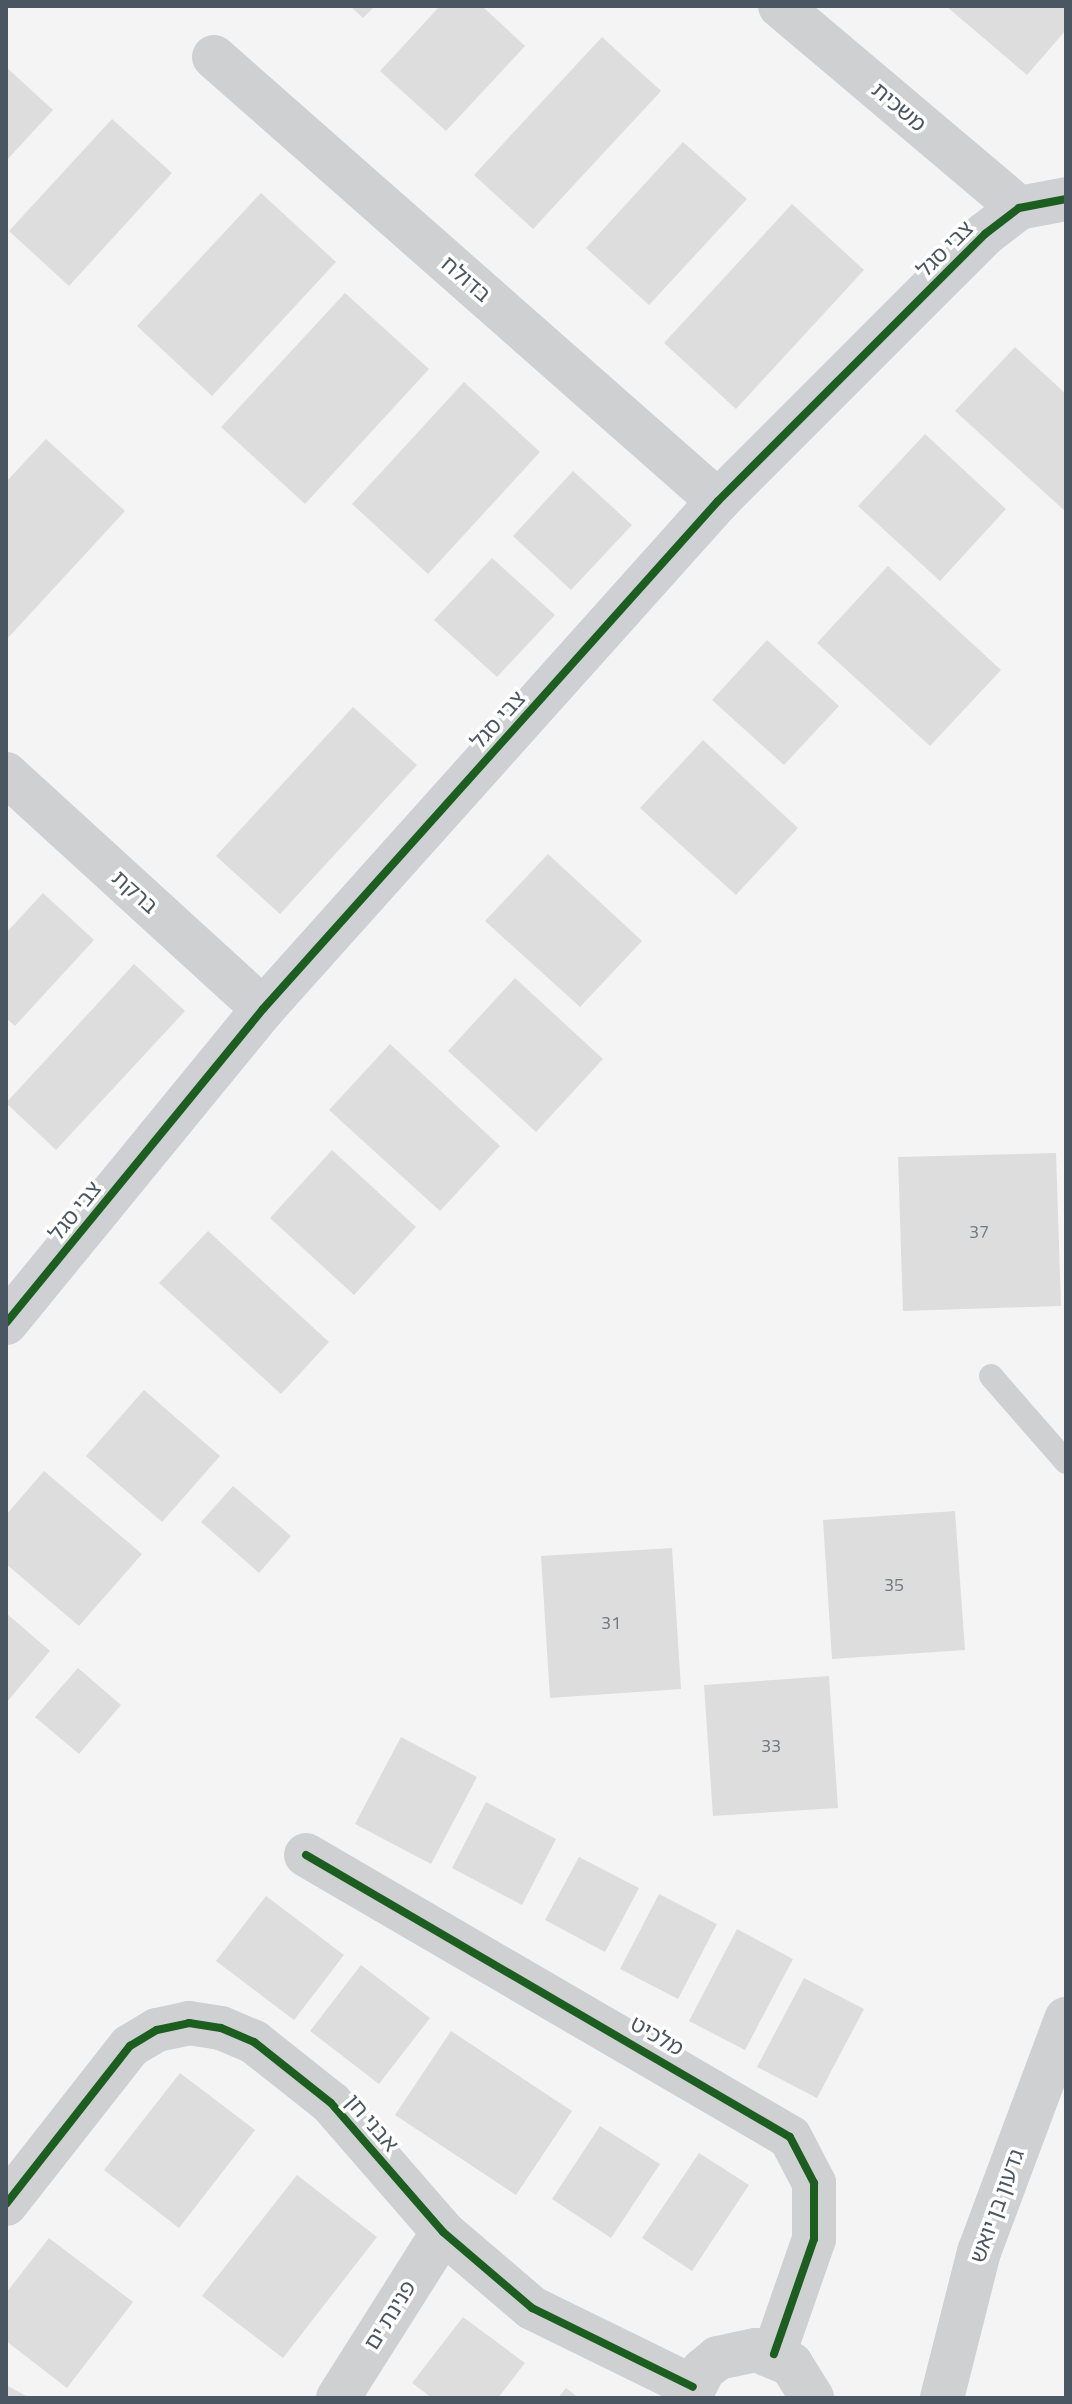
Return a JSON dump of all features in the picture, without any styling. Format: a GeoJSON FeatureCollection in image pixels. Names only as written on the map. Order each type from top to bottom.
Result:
{"type":"FeatureCollection","features":[{"type":"Feature","properties":{"kind":"street","name":"משכית"},"geometry":{"type":"LineString","coordinates":[[780,6],[1019,208]]}},
{"type":"Feature","properties":{"kind":"street","name":"בדולח"},"geometry":{"type":"LineString","coordinates":[[214,57],[718,501]]}},
{"type":"Feature","properties":{"kind":"street","name":"צבי סגל"},"geometry":{"type":"LineString","coordinates":[[6,1323],[263,1009],[718,501],[985,234],[1019,208],[1066,199]]}},
{"type":"Feature","properties":{"kind":"street","name":"ברקת"},"geometry":{"type":"LineString","coordinates":[[6,774],[263,1009]]}},
{"type":"Feature","properties":{"kind":"street","name":"מלכיט"},"geometry":{"type":"LineString","coordinates":[[306,1855],[790,2137],[814,2183],[814,2239],[774,2354]]}},
{"type":"Feature","properties":{"kind":"street","name":"גדעון בן יואש"},"geometry":{"type":"LineString","coordinates":[[942,2398],[979,2252],[1066,2019]]}},
{"type":"Feature","properties":{"kind":"street","name":"אבני חן"},"geometry":{"type":"LineString","coordinates":[[6,2204],[130,2046],[157,2030],[189,2023],[254,2042],[331,2103],[443,2232],[532,2308],[691,2392]]}},
{"type":"Feature","properties":{"kind":"street","name":"פנינת ים"},"geometry":{"type":"LineString","coordinates":[[338,2398],[443,2232]]}},
{"type":"Feature","properties":{"kind":"street"},"geometry":{"type":"LineString","coordinates":[[691,2392],[718,2358],[756,2350],[774,2354],[804,2378],[812,2398]]}},
{"type":"Feature","properties":{"kind":"lane"},"geometry":{"type":"LineString","coordinates":[[991,1376],[1066,1462]]}},
{"type":"Feature","properties":{"kind":"building"},"geometry":{"type":"Polygon","coordinates":[[[350,6],[375,6],[363,18],[350,6]]]}},
{"type":"Feature","properties":{"kind":"building"},"geometry":{"type":"Polygon","coordinates":[[[440,6],[482,6],[525,46],[446,131],[380,71],[440,6]]]}},
{"type":"Feature","properties":{"kind":"building"},"geometry":{"type":"Polygon","coordinates":[[[946,6],[1066,6],[1066,30],[1027,75],[946,6]]]}},
{"type":"Feature","properties":{"kind":"building"},"geometry":{"type":"Polygon","coordinates":[[[602,37],[661,91],[533,229],[474,175],[602,37]]]}},
{"type":"Feature","properties":{"kind":"building"},"geometry":{"type":"Polygon","coordinates":[[[6,67],[53,110],[6,161],[6,67]]]}},
{"type":"Feature","properties":{"kind":"building"},"geometry":{"type":"Polygon","coordinates":[[[112,119],[172,173],[69,286],[9,231],[112,119]]]}},
{"type":"Feature","properties":{"kind":"building"},"geometry":{"type":"Polygon","coordinates":[[[683,142],[747,199],[649,305],[586,248],[683,142]]]}},
{"type":"Feature","properties":{"kind":"building"},"geometry":{"type":"Polygon","coordinates":[[[261,193],[336,262],[212,396],[137,326],[261,193]]]}},
{"type":"Feature","properties":{"kind":"building"},"geometry":{"type":"Polygon","coordinates":[[[792,204],[864,270],[736,409],[664,343],[792,204]]]}},
{"type":"Feature","properties":{"kind":"building"},"geometry":{"type":"Polygon","coordinates":[[[345,293],[429,369],[305,504],[221,427],[345,293]]]}},
{"type":"Feature","properties":{"kind":"building"},"geometry":{"type":"Polygon","coordinates":[[[1015,347],[1066,394],[1066,512],[955,411],[1015,347]]]}},
{"type":"Feature","properties":{"kind":"building"},"geometry":{"type":"Polygon","coordinates":[[[464,382],[540,452],[428,574],[352,504],[464,382]]]}},
{"type":"Feature","properties":{"kind":"building"},"geometry":{"type":"Polygon","coordinates":[[[925,434],[1006,509],[940,581],[858,506],[925,434]]]}},
{"type":"Feature","properties":{"kind":"building"},"geometry":{"type":"Polygon","coordinates":[[[46,439],[125,511],[6,640],[6,482],[46,439]]]}},
{"type":"Feature","properties":{"kind":"building"},"geometry":{"type":"Polygon","coordinates":[[[573,471],[632,525],[571,590],[513,536],[573,471]]]}},
{"type":"Feature","properties":{"kind":"building"},"geometry":{"type":"Polygon","coordinates":[[[492,558],[555,615],[497,677],[434,620],[492,558]]]}},
{"type":"Feature","properties":{"kind":"building"},"geometry":{"type":"Polygon","coordinates":[[[888,566],[1001,670],[930,746],[817,643],[888,566]]]}},
{"type":"Feature","properties":{"kind":"building"},"geometry":{"type":"Polygon","coordinates":[[[767,640],[839,706],[784,765],[712,700],[767,640]]]}},
{"type":"Feature","properties":{"kind":"building"},"geometry":{"type":"Polygon","coordinates":[[[353,707],[417,765],[280,914],[216,856],[353,707]]]}},
{"type":"Feature","properties":{"kind":"building"},"geometry":{"type":"Polygon","coordinates":[[[703,740],[798,828],[736,895],[640,808],[703,740]]]}},
{"type":"Feature","properties":{"kind":"building"},"geometry":{"type":"Polygon","coordinates":[[[548,854],[642,941],[580,1007],[485,921],[548,854]]]}},
{"type":"Feature","properties":{"kind":"building"},"geometry":{"type":"Polygon","coordinates":[[[43,893],[94,940],[15,1026],[6,1018],[6,933],[43,893]]]}},
{"type":"Feature","properties":{"kind":"building"},"geometry":{"type":"Polygon","coordinates":[[[134,964],[185,1011],[56,1150],[6,1103],[134,964]]]}},
{"type":"Feature","properties":{"kind":"building"},"geometry":{"type":"Polygon","coordinates":[[[515,978],[603,1059],[536,1132],[448,1051],[515,978]]]}},
{"type":"Feature","properties":{"kind":"building"},"geometry":{"type":"Polygon","coordinates":[[[390,1044],[500,1146],[440,1211],[329,1110],[390,1044]]]}},
{"type":"Feature","properties":{"kind":"building"},"geometry":{"type":"Polygon","coordinates":[[[332,1150],[416,1227],[354,1295],[270,1218],[332,1150]]]}},
{"type":"Feature","properties":{"kind":"building"},"geometry":{"type":"Polygon","coordinates":[[[1056,1153],[1061,1306],[903,1311],[898,1157],[1056,1153]]]}},
{"type":"Feature","properties":{"kind":"building"},"geometry":{"type":"Polygon","coordinates":[[[208,1231],[329,1342],[281,1394],[159,1283],[208,1231]]]}},
{"type":"Feature","properties":{"kind":"building"},"geometry":{"type":"Polygon","coordinates":[[[144,1390],[220,1456],[162,1522],[86,1456],[144,1390]]]}},
{"type":"Feature","properties":{"kind":"building"},"geometry":{"type":"Polygon","coordinates":[[[44,1471],[142,1554],[79,1626],[6,1564],[6,1515],[44,1471]]]}},
{"type":"Feature","properties":{"kind":"building"},"geometry":{"type":"Polygon","coordinates":[[[233,1486],[291,1536],[259,1573],[201,1522],[233,1486]]]}},
{"type":"Feature","properties":{"kind":"building"},"geometry":{"type":"Polygon","coordinates":[[[955,1511],[965,1650],[832,1659],[823,1520],[955,1511]]]}},
{"type":"Feature","properties":{"kind":"building"},"geometry":{"type":"Polygon","coordinates":[[[672,1548],[681,1689],[550,1698],[541,1556],[672,1548]]]}},
{"type":"Feature","properties":{"kind":"building"},"geometry":{"type":"Polygon","coordinates":[[[6,1613],[50,1651],[6,1703],[6,1613]]]}},
{"type":"Feature","properties":{"kind":"building"},"geometry":{"type":"Polygon","coordinates":[[[78,1668],[121,1705],[79,1754],[35,1717],[78,1668]]]}},
{"type":"Feature","properties":{"kind":"building"},"geometry":{"type":"Polygon","coordinates":[[[829,1676],[838,1808],[713,1816],[704,1685],[829,1676]]]}},
{"type":"Feature","properties":{"kind":"building"},"geometry":{"type":"Polygon","coordinates":[[[401,1737],[477,1777],[431,1864],[355,1824],[401,1737]]]}},
{"type":"Feature","properties":{"kind":"building"},"geometry":{"type":"Polygon","coordinates":[[[486,1802],[556,1839],[522,1905],[452,1868],[486,1802]]]}},
{"type":"Feature","properties":{"kind":"building"},"geometry":{"type":"Polygon","coordinates":[[[579,1857],[639,1888],[605,1952],[545,1920],[579,1857]]]}},
{"type":"Feature","properties":{"kind":"building"},"geometry":{"type":"Polygon","coordinates":[[[659,1894],[717,1924],[678,1999],[620,1969],[659,1894]]]}},
{"type":"Feature","properties":{"kind":"building"},"geometry":{"type":"Polygon","coordinates":[[[266,1896],[344,1955],[294,2020],[216,1961],[266,1896]]]}},
{"type":"Feature","properties":{"kind":"building"},"geometry":{"type":"Polygon","coordinates":[[[737,1929],[793,1959],[745,2050],[689,2021],[737,1929]]]}},
{"type":"Feature","properties":{"kind":"building"},"geometry":{"type":"Polygon","coordinates":[[[361,1965],[430,2018],[379,2084],[310,2031],[361,1965]]]}},
{"type":"Feature","properties":{"kind":"building"},"geometry":{"type":"Polygon","coordinates":[[[804,1978],[864,2009],[817,2098],[757,2067],[804,1978]]]}},
{"type":"Feature","properties":{"kind":"building"},"geometry":{"type":"Polygon","coordinates":[[[451,2031],[572,2111],[516,2195],[395,2115],[451,2031]]]}},
{"type":"Feature","properties":{"kind":"building"},"geometry":{"type":"Polygon","coordinates":[[[180,2073],[255,2130],[179,2228],[104,2170],[180,2073]]]}},
{"type":"Feature","properties":{"kind":"building"},"geometry":{"type":"Polygon","coordinates":[[[600,2126],[660,2164],[611,2238],[552,2199],[600,2126]]]}},
{"type":"Feature","properties":{"kind":"building"},"geometry":{"type":"Polygon","coordinates":[[[699,2153],[749,2185],[692,2271],[642,2238],[699,2153]]]}},
{"type":"Feature","properties":{"kind":"building"},"geometry":{"type":"Polygon","coordinates":[[[297,2175],[377,2237],[283,2358],[202,2296],[297,2175]]]}},
{"type":"Feature","properties":{"kind":"building"},"geometry":{"type":"Polygon","coordinates":[[[49,2238],[133,2302],[67,2388],[6,2341],[6,2293],[49,2238]]]}},
{"type":"Feature","properties":{"kind":"building"},"geometry":{"type":"Polygon","coordinates":[[[463,2317],[525,2363],[498,2398],[432,2398],[412,2383],[463,2317]]]}},
{"type":"Feature","properties":{"kind":"building"},"geometry":{"type":"Polygon","coordinates":[[[6,2385],[30,2398],[6,2398],[6,2385]]]}},
{"type":"Feature","properties":{"kind":"building"},"geometry":{"type":"Polygon","coordinates":[[[566,2388],[579,2398],[558,2398],[566,2388]]]}},
{"type":"Feature","properties":{"kind":"cycle path"},"geometry":{"type":"LineString","coordinates":[[6,1323],[263,1009],[718,501],[985,234],[1019,208],[1066,199]]}},
{"type":"Feature","properties":{"kind":"cycle path"},"geometry":{"type":"LineString","coordinates":[[306,1855],[790,2137],[814,2183],[814,2239],[774,2354]]}},
{"type":"Feature","properties":{"kind":"cycle path"},"geometry":{"type":"LineString","coordinates":[[6,2204],[130,2046],[157,2030],[189,2023],[221,2028],[254,2042],[331,2103],[443,2232],[532,2308],[693,2387]]}}]}
